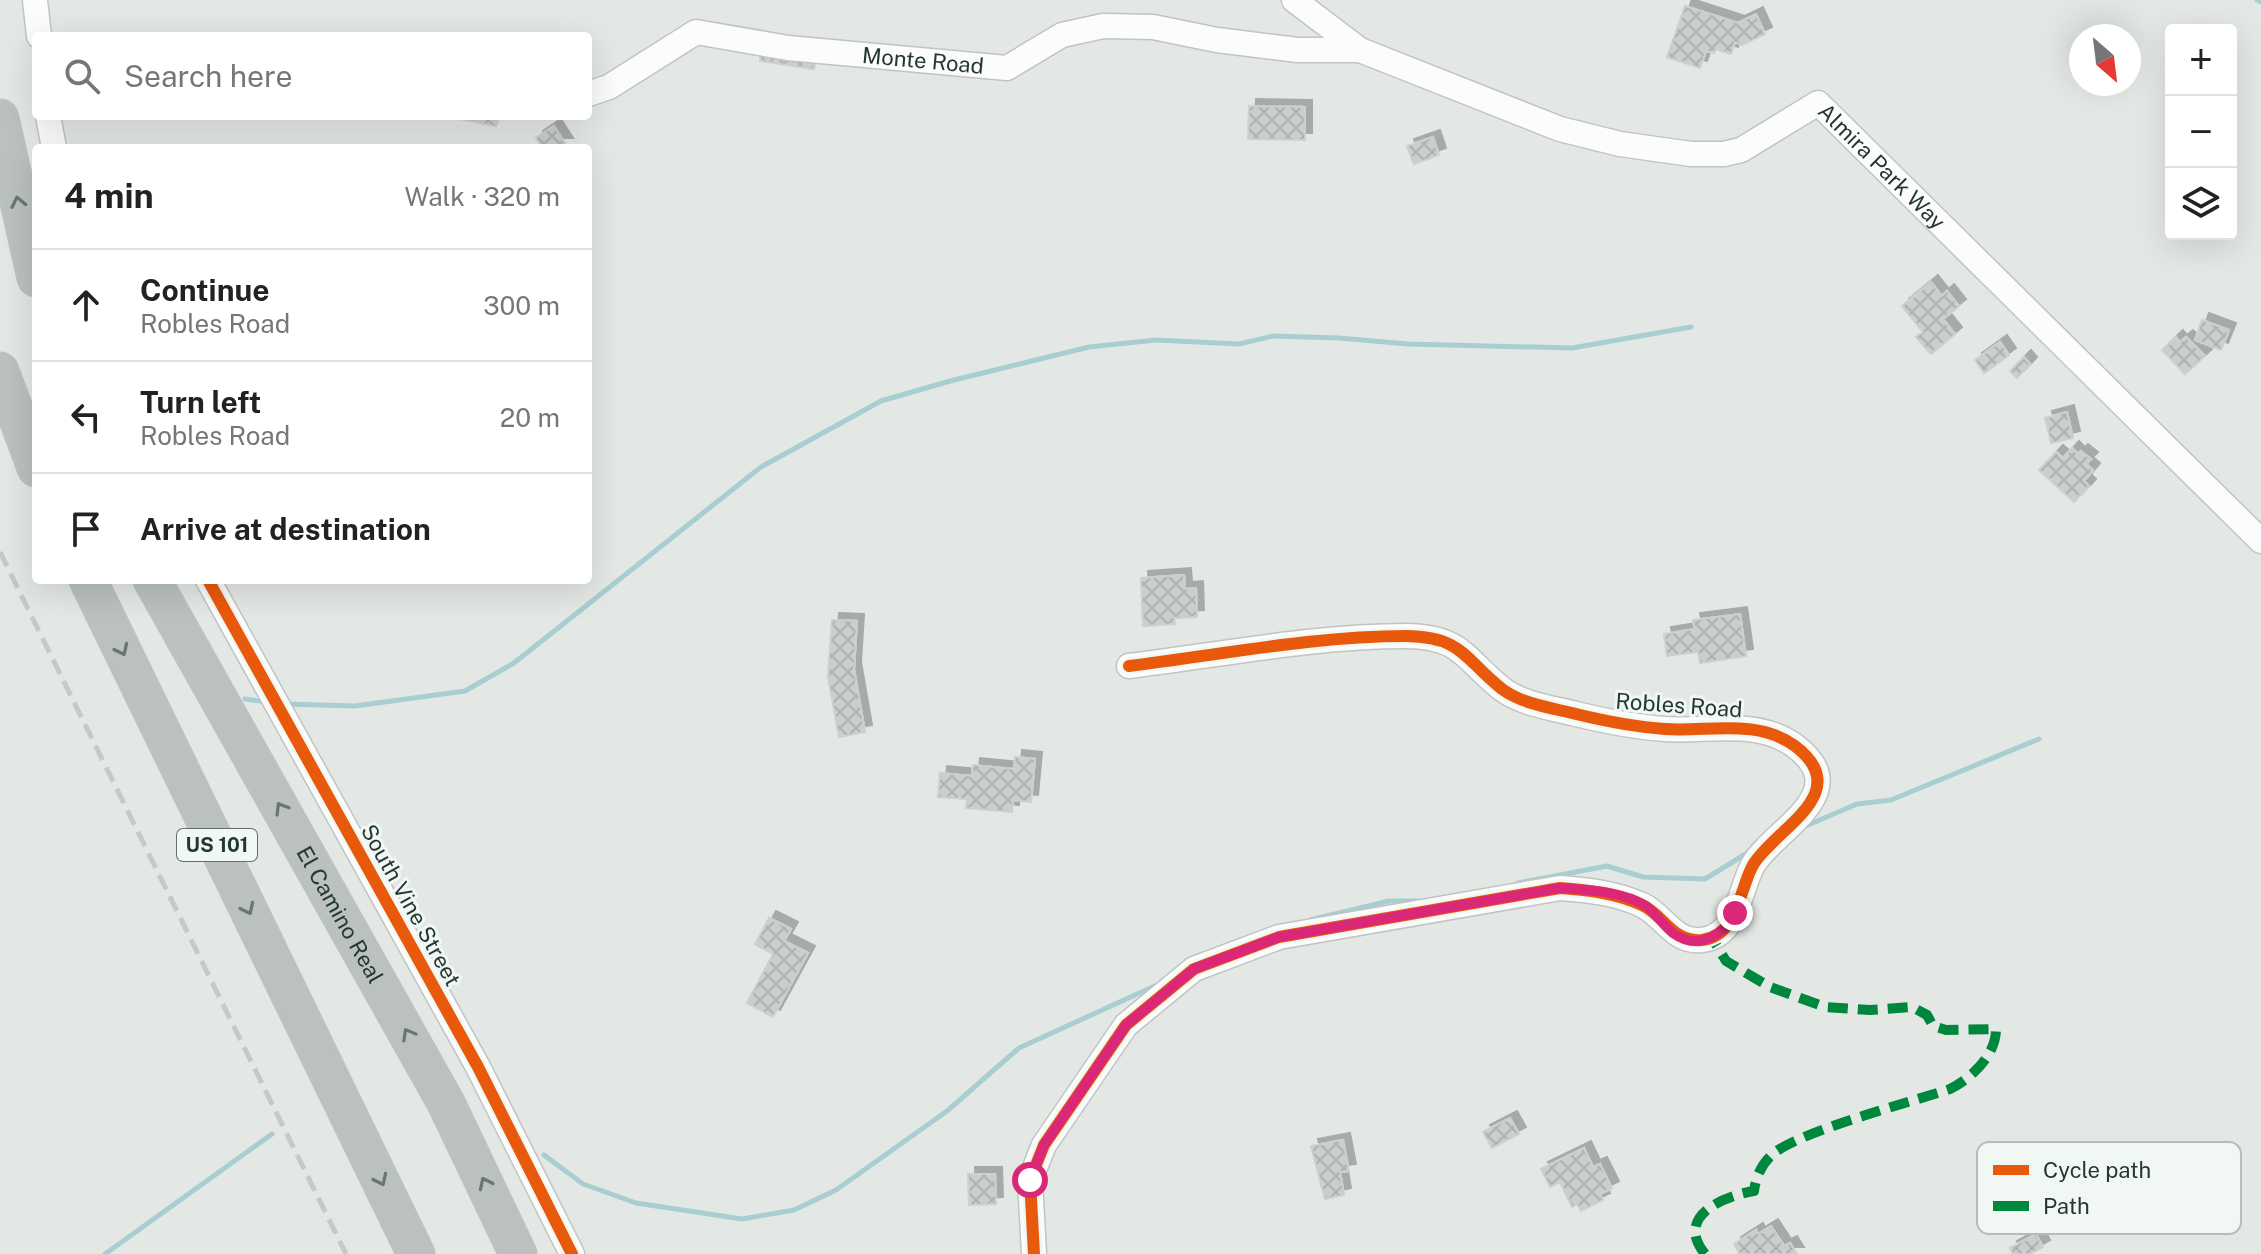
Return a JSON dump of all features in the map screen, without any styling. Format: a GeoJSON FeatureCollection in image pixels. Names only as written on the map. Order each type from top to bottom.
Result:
{"type":"FeatureCollection","features":[{"type":"Feature","properties":{"kind":"highway"},"geometry":{"type":"LineString","coordinates":[[0,118],[32,260]]}},
{"type":"Feature","properties":{"kind":"highway"},"geometry":{"type":"LineString","coordinates":[[0,371],[32,457]]}},
{"type":"Feature","properties":{"kind":"highway","name":"US 101"},"geometry":{"type":"LineString","coordinates":[[90,584],[416,1254]]}},
{"type":"Feature","properties":{"kind":"highway","name":"El Camino Real"},"geometry":{"type":"LineString","coordinates":[[154,584],[446,1103],[518,1254]]}},
{"type":"Feature","properties":{"kind":"street"},"geometry":{"type":"LineString","coordinates":[[35,0],[39,32]]}},
{"type":"Feature","properties":{"kind":"street"},"geometry":{"type":"LineString","coordinates":[[1294,0],[1360,50]]}},
{"type":"Feature","properties":{"kind":"street","name":"Monte Road"},"geometry":{"type":"LineString","coordinates":[[592,93],[609,87],[696,32],[788,48],[1007,68],[1062,35],[1103,26],[1153,27],[1217,40],[1298,50],[1360,50]]}},
{"type":"Feature","properties":{"kind":"street","name":"Almira Park Way"},"geometry":{"type":"LineString","coordinates":[[1360,50],[1560,129],[1620,144],[1691,154],[1741,150],[1818,103],[2261,541]]}},
{"type":"Feature","properties":{"kind":"street"},"geometry":{"type":"LineString","coordinates":[[49,120],[53,144]]}},
{"type":"Feature","properties":{"kind":"street","name":"South Vine Street"},"geometry":{"type":"LineString","coordinates":[[210,584],[504,1116],[572,1254]]}},
{"type":"Feature","properties":{"kind":"street","name":"Robles Road"},"geometry":{"type":"LineString","coordinates":[[1034,1254],[1030,1180],[1044,1145],[1126,1025],[1194,969],[1279,937],[1560,888],[1601,892],[1632,901],[1646,907],[1675,935],[1694,941],[1706,940],[1728,926],[1745,880],[1770,846],[1797,822],[1817,789],[1817,776],[1793,744],[1766,732],[1729,727],[1666,729],[1601,720],[1530,702],[1504,690],[1455,644],[1437,639],[1406,636],[1338,641],[1129,666]]}},
{"type":"Feature","properties":{"kind":"building"},"geometry":{"type":"Polygon","coordinates":[[[1685,6],[1738,23],[1756,14],[1765,34],[1742,45],[1735,42],[1731,54],[1716,49],[1714,53],[1706,51],[1700,68],[1667,57],[1685,6]]]}},
{"type":"Feature","properties":{"kind":"building"},"geometry":{"type":"Polygon","coordinates":[[[761,50],[816,57],[814,69],[760,61],[761,50]]]}},
{"type":"Feature","properties":{"kind":"building"},"geometry":{"type":"Polygon","coordinates":[[[1249,106],[1305,107],[1305,140],[1248,139],[1249,106]]]}},
{"type":"Feature","properties":{"kind":"building"},"geometry":{"type":"Polygon","coordinates":[[[465,120],[498,120],[496,126],[465,120]]]}},
{"type":"Feature","properties":{"kind":"building"},"geometry":{"type":"Polygon","coordinates":[[[554,126],[565,144],[540,144],[536,138],[554,126]]]}},
{"type":"Feature","properties":{"kind":"building"},"geometry":{"type":"Polygon","coordinates":[[[1433,137],[1439,155],[1414,164],[1407,146],[1433,137]]]}},
{"type":"Feature","properties":{"kind":"building"},"geometry":{"type":"Polygon","coordinates":[[[1931,282],[1942,296],[1947,291],[1959,306],[1943,319],[1955,334],[1931,354],[1916,337],[1923,332],[1902,306],[1931,282]]]}},
{"type":"Feature","properties":{"kind":"building"},"geometry":{"type":"Polygon","coordinates":[[[2202,320],[2229,330],[2221,350],[2195,340],[2202,320]]]}},
{"type":"Feature","properties":{"kind":"building"},"geometry":{"type":"Polygon","coordinates":[[[2176,337],[2180,342],[2186,337],[2205,356],[2185,374],[2162,350],[2176,337]]]}},
{"type":"Feature","properties":{"kind":"building"},"geometry":{"type":"Polygon","coordinates":[[[2000,342],[2009,355],[1984,373],[1975,360],[2000,342]]]}},
{"type":"Feature","properties":{"kind":"building"},"geometry":{"type":"Polygon","coordinates":[[[2024,357],[2030,364],[2017,378],[2010,371],[2024,357]]]}},
{"type":"Feature","properties":{"kind":"building"},"geometry":{"type":"Polygon","coordinates":[[[2067,412],[2073,438],[2051,443],[2045,418],[2067,412]]]}},
{"type":"Feature","properties":{"kind":"building"},"geometry":{"type":"Polygon","coordinates":[[[2072,448],[2091,459],[2086,464],[2093,470],[2084,481],[2089,486],[2074,502],[2039,470],[2056,452],[2063,458],[2072,448]]]}},
{"type":"Feature","properties":{"kind":"building"},"geometry":{"type":"Polygon","coordinates":[[[1184,575],[1185,589],[1196,588],[1197,617],[1174,618],[1175,624],[1143,626],[1141,578],[1184,575]]]}},
{"type":"Feature","properties":{"kind":"building"},"geometry":{"type":"Polygon","coordinates":[[[1740,614],[1746,656],[1700,663],[1698,652],[1667,656],[1664,634],[1695,629],[1693,620],[1740,614]]]}},
{"type":"Feature","properties":{"kind":"building"},"geometry":{"type":"Polygon","coordinates":[[[832,620],[857,621],[854,669],[865,732],[839,737],[828,677],[832,620]]]}},
{"type":"Feature","properties":{"kind":"building"},"geometry":{"type":"Polygon","coordinates":[[[1015,757],[1035,759],[1031,802],[1013,800],[1012,812],[966,808],[967,799],[938,797],[940,773],[972,776],[973,765],[1014,769],[1015,757]]]}},
{"type":"Feature","properties":{"kind":"building"},"geometry":{"type":"Polygon","coordinates":[[[769,918],[791,929],[784,941],[808,953],[773,1017],[747,1003],[773,954],[755,944],[769,918]]]}},
{"type":"Feature","properties":{"kind":"building"},"geometry":{"type":"Polygon","coordinates":[[[1510,1118],[1519,1134],[1492,1148],[1483,1132],[1510,1118]]]}},
{"type":"Feature","properties":{"kind":"building"},"geometry":{"type":"Polygon","coordinates":[[[1343,1140],[1349,1171],[1340,1172],[1344,1195],[1325,1199],[1311,1146],[1343,1140]]]}},
{"type":"Feature","properties":{"kind":"building"},"geometry":{"type":"Polygon","coordinates":[[[1584,1148],[1593,1167],[1600,1164],[1612,1188],[1600,1194],[1603,1200],[1581,1211],[1577,1204],[1572,1207],[1560,1182],[1550,1187],[1541,1169],[1584,1148]]]}},
{"type":"Feature","properties":{"kind":"building"},"geometry":{"type":"Polygon","coordinates":[[[968,1174],[995,1174],[996,1204],[969,1205],[968,1174]]]}},
{"type":"Feature","properties":{"kind":"building"},"geometry":{"type":"Polygon","coordinates":[[[1771,1226],[1784,1246],[1790,1243],[1797,1254],[1740,1254],[1734,1244],[1756,1230],[1758,1234],[1771,1226]]]}},
{"type":"Feature","properties":{"kind":"building"},"geometry":{"type":"Polygon","coordinates":[[[2036,1234],[2043,1247],[2030,1254],[2013,1254],[2010,1248],[2036,1234]]]}},
{"type":"Feature","properties":{"kind":"waterway"},"geometry":{"type":"LineString","coordinates":[[2257,0],[2261,2]]}},
{"type":"Feature","properties":{"kind":"waterway"},"geometry":{"type":"LineString","coordinates":[[284,704],[355,706],[465,691],[514,663],[761,467],[881,401],[950,381],[1089,347],[1156,340],[1239,344],[1273,336],[1408,344],[1572,348],[1691,327]]}},
{"type":"Feature","properties":{"kind":"waterway"},"geometry":{"type":"LineString","coordinates":[[245,699],[266,702]]}},
{"type":"Feature","properties":{"kind":"waterway"},"geometry":{"type":"LineString","coordinates":[[1801,828],[1857,804],[1891,800],[2039,739]]}},
{"type":"Feature","properties":{"kind":"waterway"},"geometry":{"type":"LineString","coordinates":[[1518,883],[1607,866],[1643,877],[1705,879],[1752,850]]}},
{"type":"Feature","properties":{"kind":"waterway"},"geometry":{"type":"LineString","coordinates":[[1310,920],[1389,901],[1422,901]]}},
{"type":"Feature","properties":{"kind":"waterway"},"geometry":{"type":"LineString","coordinates":[[544,1155],[583,1184],[636,1203],[742,1219],[794,1210],[836,1190],[947,1111],[1019,1048],[1157,985]]}},
{"type":"Feature","properties":{"kind":"waterway"},"geometry":{"type":"LineString","coordinates":[[105,1254],[272,1134]]}},
{"type":"Feature","properties":{"kind":"railway"},"geometry":{"type":"LineString","coordinates":[[0,552],[346,1254]]}},
{"type":"Feature","properties":{"kind":"marked path"},"geometry":{"type":"LineString","coordinates":[[1705,1254],[1697,1241],[1695,1229],[1699,1219],[1717,1203],[1754,1191],[1760,1170],[1774,1153],[1788,1144],[1832,1127],[1950,1089],[1981,1065],[1992,1048],[1996,1029],[1946,1030],[1933,1026],[1927,1015],[1912,1007],[1870,1010],[1825,1007],[1770,987],[1726,961],[1712,938]]}},
{"type":"Feature","properties":{"kind":"cycle path"},"geometry":{"type":"LineString","coordinates":[[210,584],[478,1067],[572,1254]]}},
{"type":"Feature","properties":{"kind":"cycle path"},"geometry":{"type":"LineString","coordinates":[[1034,1254],[1030,1180],[1044,1145],[1126,1025],[1194,969],[1279,937],[1560,888],[1602,893],[1632,901],[1650,909],[1676,933],[1692,940],[1714,937],[1723,930],[1736,910],[1753,865],[1805,810],[1814,795],[1818,779],[1812,763],[1795,746],[1780,737],[1749,729],[1643,727],[1538,705],[1502,689],[1461,651],[1440,640],[1425,637],[1337,639],[1129,666]]}},
{"type":"Feature","properties":{"kind":"route"},"geometry":{"type":"LineString","coordinates":[[1030,1180],[1044,1145],[1126,1025],[1163,991],[1194,969],[1234,952],[1279,937],[1560,888],[1601,892],[1632,901],[1646,907],[1675,935],[1694,941],[1712,938],[1728,926],[1735,913]]}}]}
